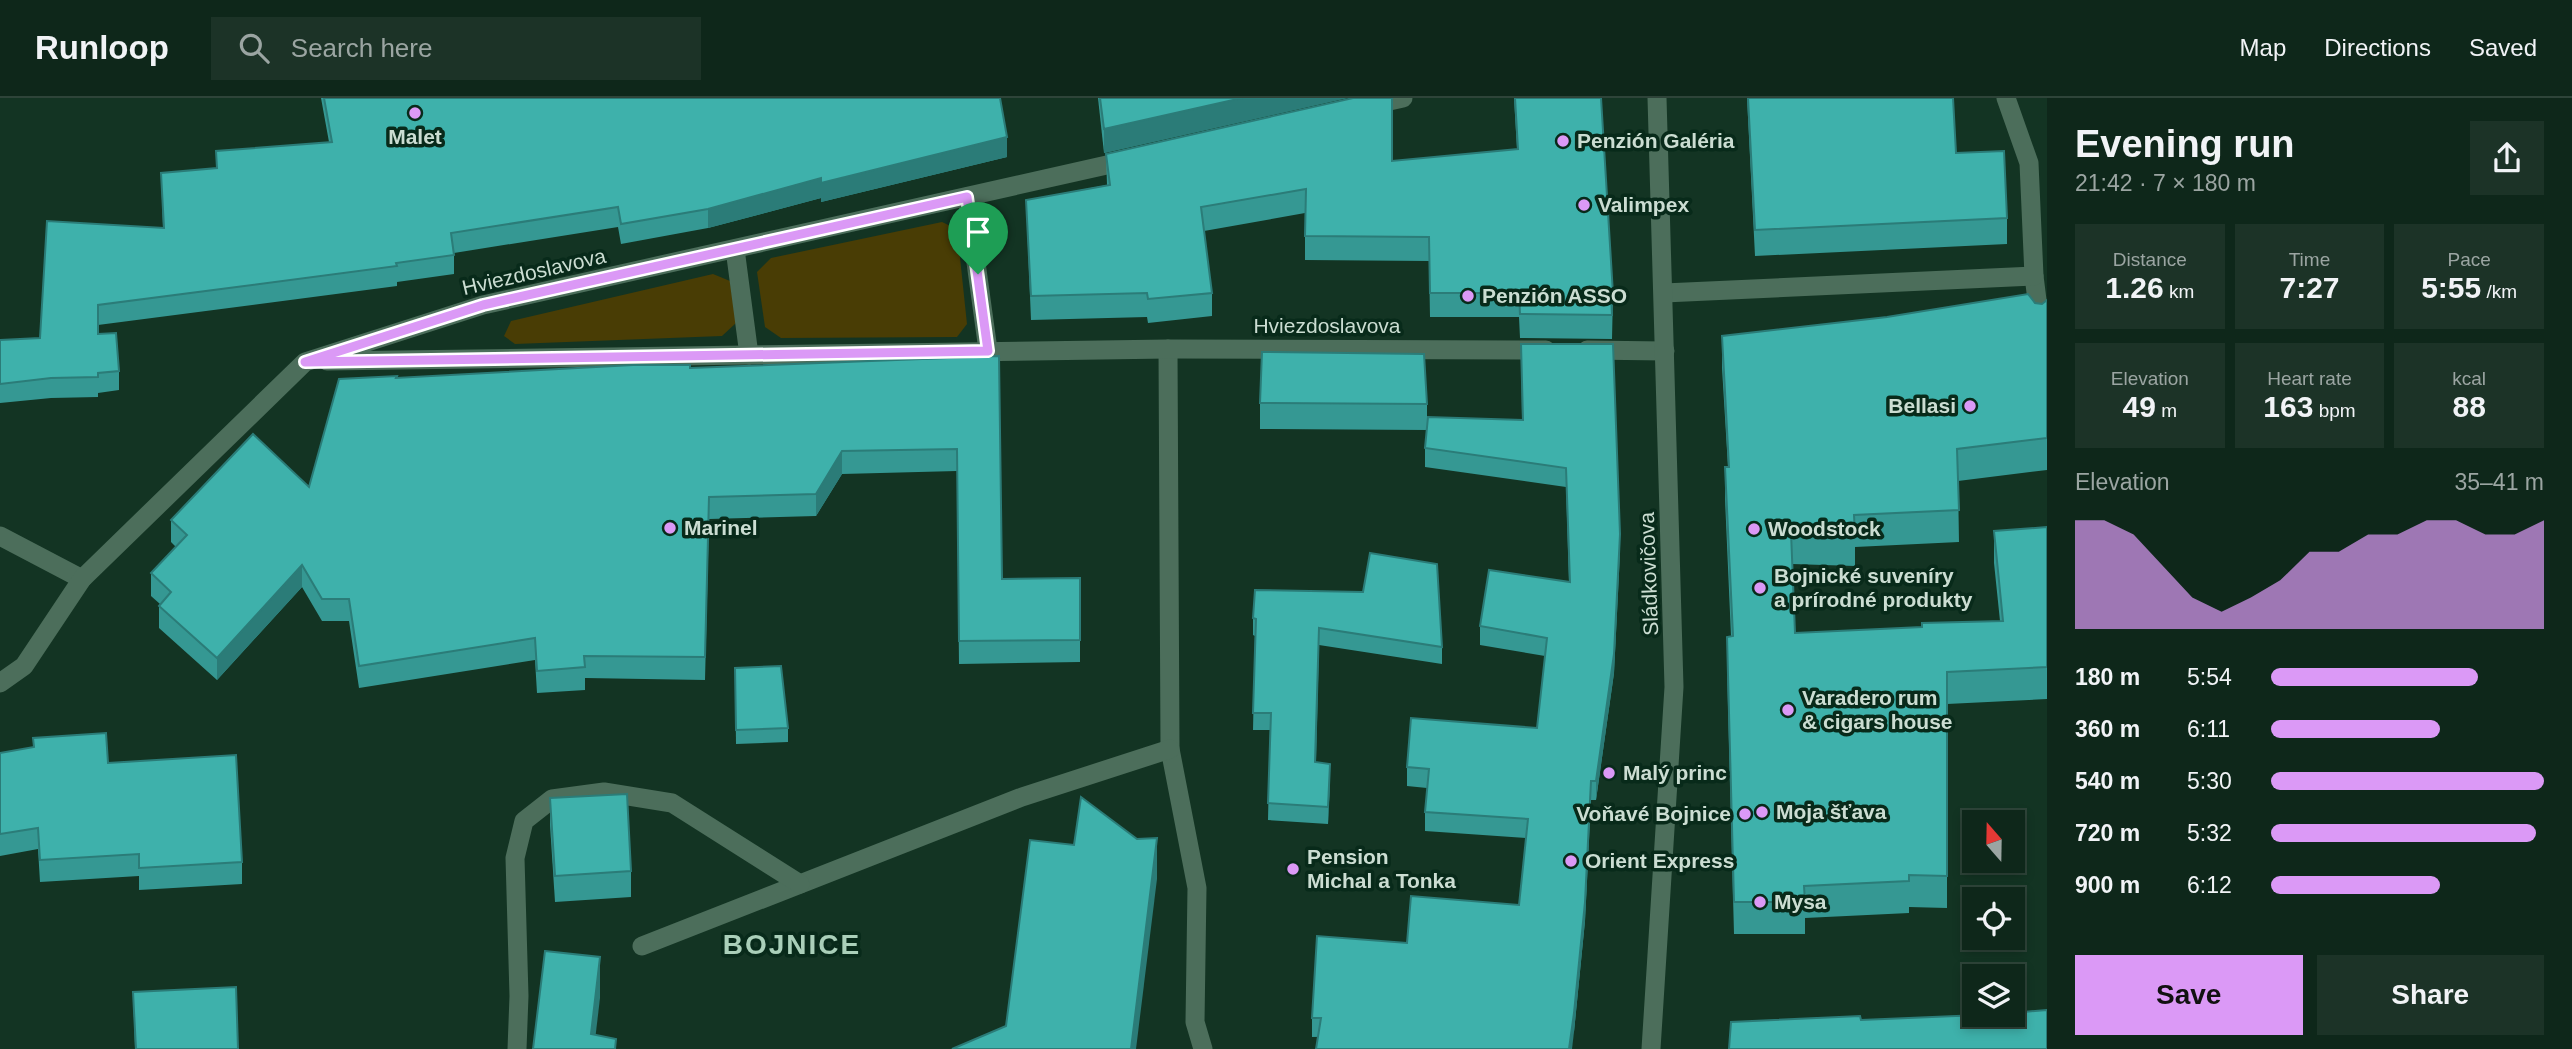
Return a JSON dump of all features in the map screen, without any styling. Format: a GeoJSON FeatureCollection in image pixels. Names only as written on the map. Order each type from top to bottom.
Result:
{"type":"FeatureCollection","features":[{"type":"Feature","properties":{"kind":"street"},"geometry":{"type":"LineString","coordinates":[[1349,110],[1403,98]]}},
{"type":"Feature","properties":{"kind":"street","name":"Sládkovičova"},"geometry":{"type":"LineString","coordinates":[[1651,1049],[1674,687],[1657,98]]}},
{"type":"Feature","properties":{"kind":"street"},"geometry":{"type":"LineString","coordinates":[[2006,98],[2029,163],[2034,276],[2040,324]]}},
{"type":"Feature","properties":{"kind":"street","name":"Hviezdoslavova"},"geometry":{"type":"LineString","coordinates":[[0,683],[24,666],[82,579],[305,362],[483,305],[1144,156]]}},
{"type":"Feature","properties":{"kind":"street"},"geometry":{"type":"LineString","coordinates":[[967,197],[988,351]]}},
{"type":"Feature","properties":{"kind":"street"},"geometry":{"type":"LineString","coordinates":[[735,249],[749,355]]}},
{"type":"Feature","properties":{"kind":"street"},"geometry":{"type":"LineString","coordinates":[[1664,293],[2034,276]]}},
{"type":"Feature","properties":{"kind":"street"},"geometry":{"type":"LineString","coordinates":[[1168,348],[1170,749],[1197,888],[1195,1022],[1203,1049]]}},
{"type":"Feature","properties":{"kind":"street","name":"Hviezdoslavova"},"geometry":{"type":"LineString","coordinates":[[305,362],[1168,348],[1665,351]]}},
{"type":"Feature","properties":{"kind":"street"},"geometry":{"type":"LineString","coordinates":[[0,536],[82,579]]}},
{"type":"Feature","properties":{"kind":"street"},"geometry":{"type":"LineString","coordinates":[[642,946],[1022,797],[1170,749]]}},
{"type":"Feature","properties":{"kind":"street"},"geometry":{"type":"LineString","coordinates":[[517,1049],[519,996],[515,858],[524,821],[552,799],[604,792],[673,803],[800,884]]}},
{"type":"Feature","properties":{"kind":"shaded area"},"geometry":{"type":"Polygon","coordinates":[[[942,222],[957,229],[967,324],[957,337],[781,338],[765,327],[757,272],[771,258],[942,222]]]}},
{"type":"Feature","properties":{"kind":"shaded area"},"geometry":{"type":"Polygon","coordinates":[[[713,274],[730,281],[736,323],[722,336],[515,344],[504,336],[511,321],[713,274]]]}},
{"type":"Feature","properties":{"kind":"building"},"geometry":{"type":"Polygon","coordinates":[[[324,98],[1000,98],[1007,137],[821,183],[821,178],[708,209],[621,224],[618,207],[451,233],[454,255],[396,263],[397,266],[98,305],[98,334],[116,333],[119,371],[98,373],[98,377],[51,378],[0,384],[0,340],[40,338],[47,221],[164,228],[161,173],[217,168],[216,151],[332,142],[324,98]]]}},
{"type":"Feature","properties":{"kind":"building"},"geometry":{"type":"Polygon","coordinates":[[[1100,98],[1242,98],[1104,129],[1100,98]]]}},
{"type":"Feature","properties":{"kind":"building"},"geometry":{"type":"Polygon","coordinates":[[[1353,98],[1392,98],[1392,161],[1518,149],[1515,98],[1601,98],[1612,315],[1520,314],[1519,293],[1430,293],[1429,237],[1305,236],[1306,189],[1201,207],[1212,293],[1148,299],[1147,293],[1031,296],[1026,200],[1110,185],[1106,154],[1353,98]]]}},
{"type":"Feature","properties":{"kind":"building"},"geometry":{"type":"Polygon","coordinates":[[[1748,98],[1953,98],[1956,153],[2004,151],[2007,218],[1755,230],[1748,98]]]}},
{"type":"Feature","properties":{"kind":"building"},"geometry":{"type":"Polygon","coordinates":[[[2028,294],[2035,303],[2042,304],[2047,300],[2047,438],[1957,449],[1959,510],[1854,515],[1855,534],[1791,532],[1795,633],[1922,627],[1922,623],[2003,621],[1994,531],[2047,527],[2047,667],[1947,672],[1947,876],[1909,875],[1909,881],[1804,886],[1805,902],[1734,902],[1727,637],[1733,636],[1725,467],[1729,467],[1722,336],[1887,317],[2028,294]]]}},
{"type":"Feature","properties":{"kind":"building"},"geometry":{"type":"Polygon","coordinates":[[[1521,344],[1613,344],[1620,534],[1614,654],[1596,781],[1591,781],[1585,902],[1569,1049],[1316,1049],[1321,1018],[1312,1018],[1317,936],[1407,943],[1411,896],[1519,905],[1528,819],[1425,812],[1429,769],[1407,767],[1411,718],[1537,728],[1547,638],[1480,626],[1489,570],[1570,582],[1566,468],[1425,448],[1428,417],[1523,420],[1521,344]]]}},
{"type":"Feature","properties":{"kind":"building"},"geometry":{"type":"Polygon","coordinates":[[[1262,352],[1424,354],[1427,404],[1260,403],[1262,352]]]}},
{"type":"Feature","properties":{"kind":"building"},"geometry":{"type":"Polygon","coordinates":[[[999,356],[1002,579],[1080,578],[1080,640],[959,641],[957,449],[842,451],[816,494],[709,497],[705,657],[584,656],[585,667],[537,671],[535,638],[359,666],[349,599],[322,599],[302,565],[217,658],[159,606],[171,592],[151,573],[187,535],[171,520],[253,434],[309,487],[339,379],[633,365],[690,365],[690,368],[999,356]]]}},
{"type":"Feature","properties":{"kind":"building"},"geometry":{"type":"Polygon","coordinates":[[[1370,553],[1437,564],[1442,647],[1319,628],[1315,762],[1330,764],[1328,807],[1268,803],[1271,713],[1253,713],[1255,590],[1363,592],[1370,553]]]}},
{"type":"Feature","properties":{"kind":"building"},"geometry":{"type":"Polygon","coordinates":[[[781,666],[788,728],[736,730],[735,668],[781,666]]]}},
{"type":"Feature","properties":{"kind":"building"},"geometry":{"type":"Polygon","coordinates":[[[106,733],[108,763],[236,755],[242,862],[139,868],[139,854],[40,860],[38,828],[0,834],[0,753],[34,747],[33,738],[106,733]]]}},
{"type":"Feature","properties":{"kind":"building"},"geometry":{"type":"Polygon","coordinates":[[[627,794],[631,871],[555,876],[550,798],[627,794]]]}},
{"type":"Feature","properties":{"kind":"building"},"geometry":{"type":"Polygon","coordinates":[[[1081,797],[1137,839],[1157,838],[1131,1049],[952,1049],[1006,1026],[1030,840],[1074,845],[1081,797]]]}},
{"type":"Feature","properties":{"kind":"building"},"geometry":{"type":"Polygon","coordinates":[[[545,951],[600,957],[591,1034],[616,1039],[615,1049],[533,1049],[545,951]]]}},
{"type":"Feature","properties":{"kind":"building"},"geometry":{"type":"Polygon","coordinates":[[[236,987],[238,1049],[136,1049],[133,992],[236,987]]]}},
{"type":"Feature","properties":{"kind":"building"},"geometry":{"type":"Polygon","coordinates":[[[2047,1010],[2047,1049],[1729,1049],[1731,1022],[1860,1016],[1861,1020],[1962,1016],[1962,1027],[2025,1027],[2025,1012],[2047,1010]]]}},
{"type":"Feature","properties":{"kind":"place","name":"Malet"},"geometry":{"type":"Point","coordinates":[415,113]}},
{"type":"Feature","properties":{"kind":"place","name":"Penzión Galéria"},"geometry":{"type":"Point","coordinates":[1563,141]}},
{"type":"Feature","properties":{"kind":"place","name":"Valimpex"},"geometry":{"type":"Point","coordinates":[1584,205]}},
{"type":"Feature","properties":{"kind":"place","name":"Penzión ASSO"},"geometry":{"type":"Point","coordinates":[1468,296]}},
{"type":"Feature","properties":{"kind":"place","name":"Bellasi"},"geometry":{"type":"Point","coordinates":[1970,406]}},
{"type":"Feature","properties":{"kind":"place","name":"Marinel"},"geometry":{"type":"Point","coordinates":[670,528]}},
{"type":"Feature","properties":{"kind":"place","name":"Woodstock"},"geometry":{"type":"Point","coordinates":[1754,529]}},
{"type":"Feature","properties":{"kind":"place","name":"Bojnické suveníry a prírodné produkty"},"geometry":{"type":"Point","coordinates":[1760,588]}},
{"type":"Feature","properties":{"kind":"place","name":"Varadero rum & cigars house"},"geometry":{"type":"Point","coordinates":[1788,710]}},
{"type":"Feature","properties":{"kind":"place","name":"Malý princ"},"geometry":{"type":"Point","coordinates":[1609,773]}},
{"type":"Feature","properties":{"kind":"place","name":"Moja šťava"},"geometry":{"type":"Point","coordinates":[1762,812]}},
{"type":"Feature","properties":{"kind":"place","name":"Voňavé Bojnice"},"geometry":{"type":"Point","coordinates":[1745,814]}},
{"type":"Feature","properties":{"kind":"place","name":"Orient Express"},"geometry":{"type":"Point","coordinates":[1571,861]}},
{"type":"Feature","properties":{"kind":"place","name":"Pension Michal a Tonka"},"geometry":{"type":"Point","coordinates":[1293,869]}},
{"type":"Feature","properties":{"kind":"place","name":"Mysa"},"geometry":{"type":"Point","coordinates":[1760,902]}},
{"type":"Feature","properties":{"kind":"district","name":"BOJNICE"},"geometry":{"type":"Point","coordinates":[792,944]}},
{"type":"Feature","properties":{"kind":"route"},"geometry":{"type":"LineString","coordinates":[[967,197],[978,274],[988,351],[305,362],[483,305],[967,197]]}}]}
